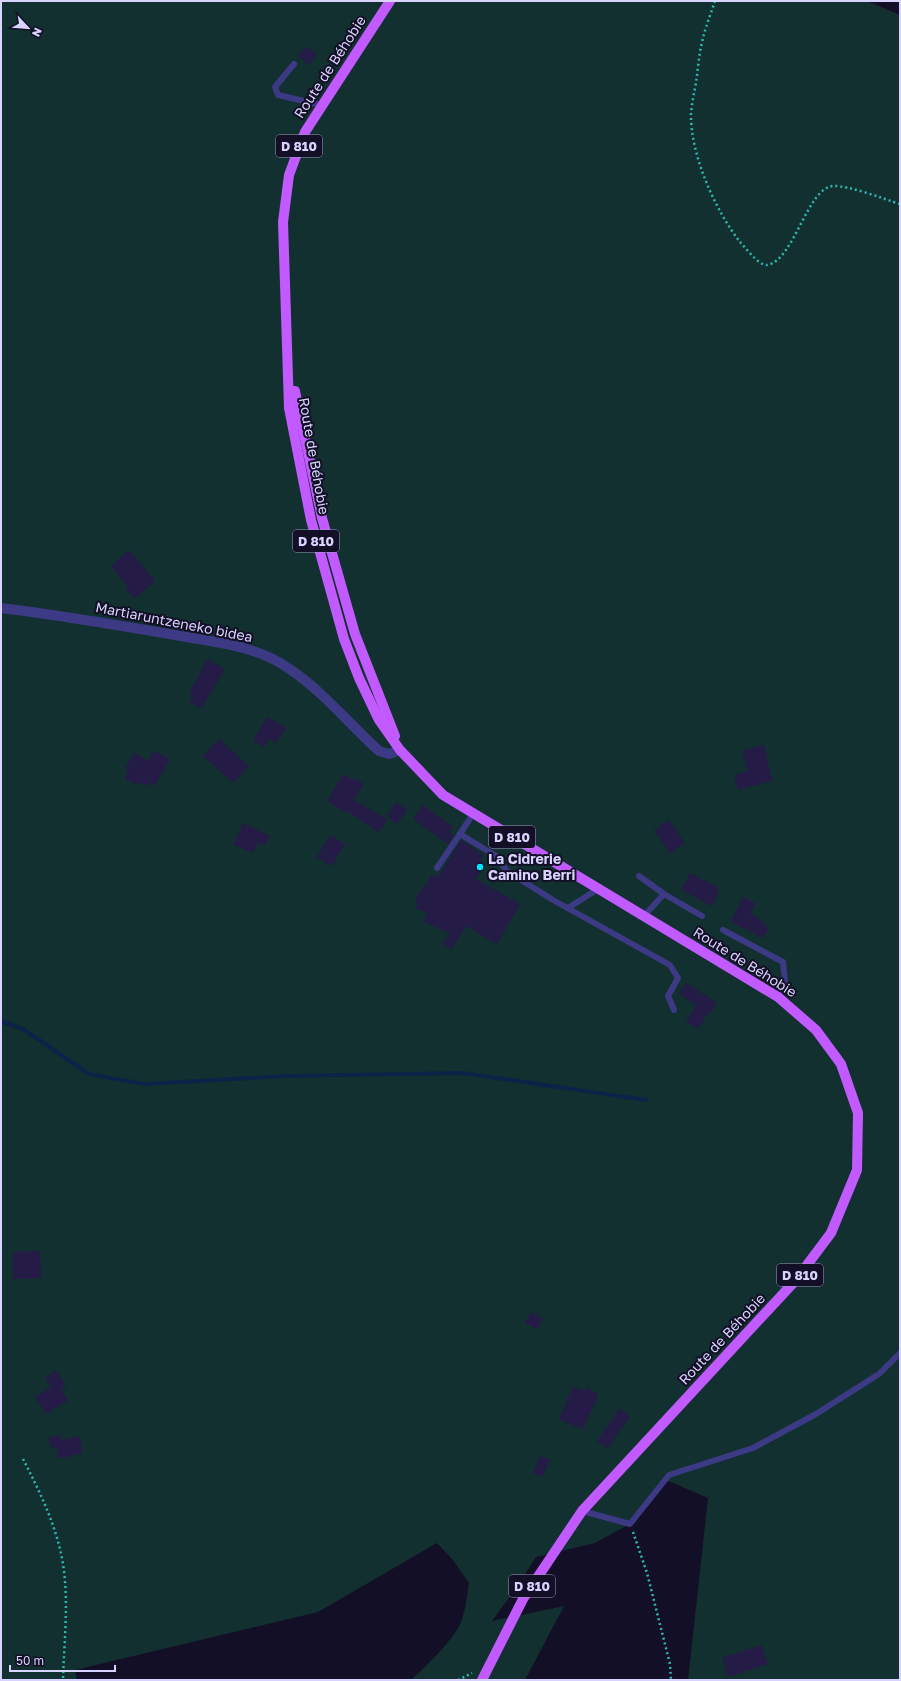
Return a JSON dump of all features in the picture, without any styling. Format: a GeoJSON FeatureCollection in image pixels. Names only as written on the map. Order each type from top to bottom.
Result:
{"type":"FeatureCollection","features":[{"type":"Feature","properties":{"kind":"main road","name":"Route de Béhobie"},"geometry":{"type":"LineString","coordinates":[[390,1],[321,105],[305,132],[289,175],[283,222],[285,316],[296,404],[322,518],[355,634],[400,750],[443,795],[778,997],[816,1030],[840,1064],[858,1113],[857,1170],[831,1233],[795,1281],[582,1511],[523,1599],[482,1680]]}},
{"type":"Feature","properties":{"kind":"street","name":"Martiaruntzeneko bidea"},"geometry":{"type":"LineString","coordinates":[[1,608],[89,619],[232,646],[261,653],[287,667],[312,686],[379,752],[389,754],[400,750]]}},
{"type":"Feature","properties":{"kind":"lane"},"geometry":{"type":"LineString","coordinates":[[294,64],[275,86],[278,94],[321,105]]}},
{"type":"Feature","properties":{"kind":"lane"},"geometry":{"type":"LineString","coordinates":[[437,868],[473,814]]}},
{"type":"Feature","properties":{"kind":"lane"},"geometry":{"type":"LineString","coordinates":[[460,834],[496,856],[507,871],[568,908],[670,965],[678,978],[668,996],[674,1010]]}},
{"type":"Feature","properties":{"kind":"lane"},"geometry":{"type":"LineString","coordinates":[[639,876],[664,894],[702,916]]}},
{"type":"Feature","properties":{"kind":"lane"},"geometry":{"type":"LineString","coordinates":[[568,908],[598,889]]}},
{"type":"Feature","properties":{"kind":"lane"},"geometry":{"type":"LineString","coordinates":[[644,916],[664,894]]}},
{"type":"Feature","properties":{"kind":"lane"},"geometry":{"type":"LineString","coordinates":[[723,930],[783,962],[785,980],[778,997]]}},
{"type":"Feature","properties":{"kind":"lane"},"geometry":{"type":"LineString","coordinates":[[582,1511],[630,1524],[669,1475],[753,1448],[816,1414],[879,1374],[900,1353]]}},
{"type":"Feature","properties":{"kind":"path"},"geometry":{"type":"LineString","coordinates":[[715,1],[703,39],[691,114],[694,141],[702,174],[716,204],[734,234],[749,252],[762,264],[767,265],[783,255],[820,192],[832,186],[900,204]]}},
{"type":"Feature","properties":{"kind":"path"},"geometry":{"type":"LineString","coordinates":[[23,1459],[41,1494],[54,1526],[63,1564],[65,1612],[63,1680]]}},
{"type":"Feature","properties":{"kind":"path"},"geometry":{"type":"LineString","coordinates":[[630,1524],[651,1588],[670,1664],[671,1680]]}},
{"type":"Feature","properties":{"kind":"green space"},"geometry":{"type":"Polygon","coordinates":[[[1,1],[867,1],[900,15],[900,1680],[688,1680],[708,1498],[666,1480],[630,1524],[595,1543],[536,1557],[517,1587],[492,1621],[564,1606],[525,1680],[411,1680],[440,1651],[454,1634],[462,1619],[465,1606],[469,1583],[452,1559],[437,1543],[318,1612],[75,1670],[77,1680],[1,1680],[1,1]]]}},
{"type":"Feature","properties":{"kind":"building"},"geometry":{"type":"Polygon","coordinates":[[[306,46],[317,54],[309,65],[298,57],[306,46]]]}},
{"type":"Feature","properties":{"kind":"building"},"geometry":{"type":"Polygon","coordinates":[[[129,550],[155,581],[134,599],[126,589],[128,587],[111,566],[129,550]]]}},
{"type":"Feature","properties":{"kind":"building"},"geometry":{"type":"Polygon","coordinates":[[[207,659],[225,669],[201,709],[189,702],[194,696],[189,693],[207,659]]]}},
{"type":"Feature","properties":{"kind":"building"},"geometry":{"type":"Polygon","coordinates":[[[267,717],[286,728],[276,743],[269,739],[264,747],[253,740],[267,717]]]}},
{"type":"Feature","properties":{"kind":"building"},"geometry":{"type":"Polygon","coordinates":[[[219,739],[249,766],[233,783],[203,756],[219,739]]]}},
{"type":"Feature","properties":{"kind":"building"},"geometry":{"type":"Polygon","coordinates":[[[764,745],[772,781],[738,790],[734,775],[747,771],[742,751],[764,745]]]}},
{"type":"Feature","properties":{"kind":"building"},"geometry":{"type":"Polygon","coordinates":[[[154,751],[170,759],[155,785],[149,782],[147,786],[141,783],[135,784],[125,779],[129,771],[125,769],[134,753],[148,761],[154,751]]]}},
{"type":"Feature","properties":{"kind":"building"},"geometry":{"type":"Polygon","coordinates":[[[343,774],[353,780],[355,778],[364,784],[354,800],[388,820],[378,832],[347,811],[346,813],[327,801],[343,774]]]}},
{"type":"Feature","properties":{"kind":"building"},"geometry":{"type":"Polygon","coordinates":[[[396,802],[407,810],[397,824],[387,816],[396,802]]]}},
{"type":"Feature","properties":{"kind":"building"},"geometry":{"type":"Polygon","coordinates":[[[423,805],[453,827],[449,832],[454,835],[448,844],[413,819],[423,805]]]}},
{"type":"Feature","properties":{"kind":"building"},"geometry":{"type":"Polygon","coordinates":[[[669,820],[685,843],[670,854],[654,830],[669,820]]]}},
{"type":"Feature","properties":{"kind":"building"},"geometry":{"type":"Polygon","coordinates":[[[243,823],[270,836],[265,846],[258,843],[253,853],[234,845],[243,823]]]}},
{"type":"Feature","properties":{"kind":"building"},"geometry":{"type":"Polygon","coordinates":[[[330,835],[345,844],[332,866],[317,857],[330,835]]]}},
{"type":"Feature","properties":{"kind":"building"},"geometry":{"type":"Polygon","coordinates":[[[461,840],[483,855],[480,860],[485,864],[476,879],[520,904],[497,944],[466,926],[452,949],[443,944],[449,933],[423,921],[427,913],[415,908],[417,903],[415,900],[432,874],[438,877],[461,840]]]}},
{"type":"Feature","properties":{"kind":"building"},"geometry":{"type":"Polygon","coordinates":[[[690,873],[719,888],[716,894],[718,895],[711,906],[681,889],[690,873]]]}},
{"type":"Feature","properties":{"kind":"building"},"geometry":{"type":"Polygon","coordinates":[[[743,897],[755,903],[750,914],[763,921],[762,924],[769,928],[763,938],[731,922],[743,897]]]}},
{"type":"Feature","properties":{"kind":"building"},"geometry":{"type":"Polygon","coordinates":[[[686,983],[717,1003],[710,1014],[708,1013],[698,1029],[686,1022],[696,1005],[679,994],[686,983]]]}},
{"type":"Feature","properties":{"kind":"building"},"geometry":{"type":"Polygon","coordinates":[[[40,1251],[41,1278],[13,1279],[13,1252],[40,1251]]]}},
{"type":"Feature","properties":{"kind":"building"},"geometry":{"type":"Polygon","coordinates":[[[531,1312],[543,1319],[538,1329],[525,1323],[531,1312]]]}},
{"type":"Feature","properties":{"kind":"building"},"geometry":{"type":"Polygon","coordinates":[[[56,1370],[66,1386],[61,1389],[68,1400],[46,1414],[35,1397],[51,1387],[45,1378],[56,1370]]]}},
{"type":"Feature","properties":{"kind":"building"},"geometry":{"type":"Polygon","coordinates":[[[573,1386],[585,1391],[586,1387],[598,1395],[583,1430],[559,1419],[573,1386]]]}},
{"type":"Feature","properties":{"kind":"building"},"geometry":{"type":"Polygon","coordinates":[[[619,1409],[630,1416],[608,1448],[597,1441],[619,1409]]]}},
{"type":"Feature","properties":{"kind":"building"},"geometry":{"type":"Polygon","coordinates":[[[60,1435],[61,1440],[79,1436],[83,1453],[59,1459],[56,1447],[51,1448],[48,1438],[60,1435]]]}},
{"type":"Feature","properties":{"kind":"building"},"geometry":{"type":"Polygon","coordinates":[[[540,1456],[550,1460],[542,1477],[533,1473],[540,1456]]]}},
{"type":"Feature","properties":{"kind":"building"},"geometry":{"type":"Polygon","coordinates":[[[761,1645],[768,1664],[728,1677],[722,1658],[761,1645]]]}},
{"type":"Feature","properties":{"kind":"waterway"},"geometry":{"type":"LineString","coordinates":[[1,1021],[23,1029],[89,1074],[144,1084],[286,1076],[463,1073],[646,1100]]}},
{"type":"Feature","properties":{"kind":"place","name":"La Cidrerie Camino Berri"},"geometry":{"type":"Point","coordinates":[480,867]}}]}
